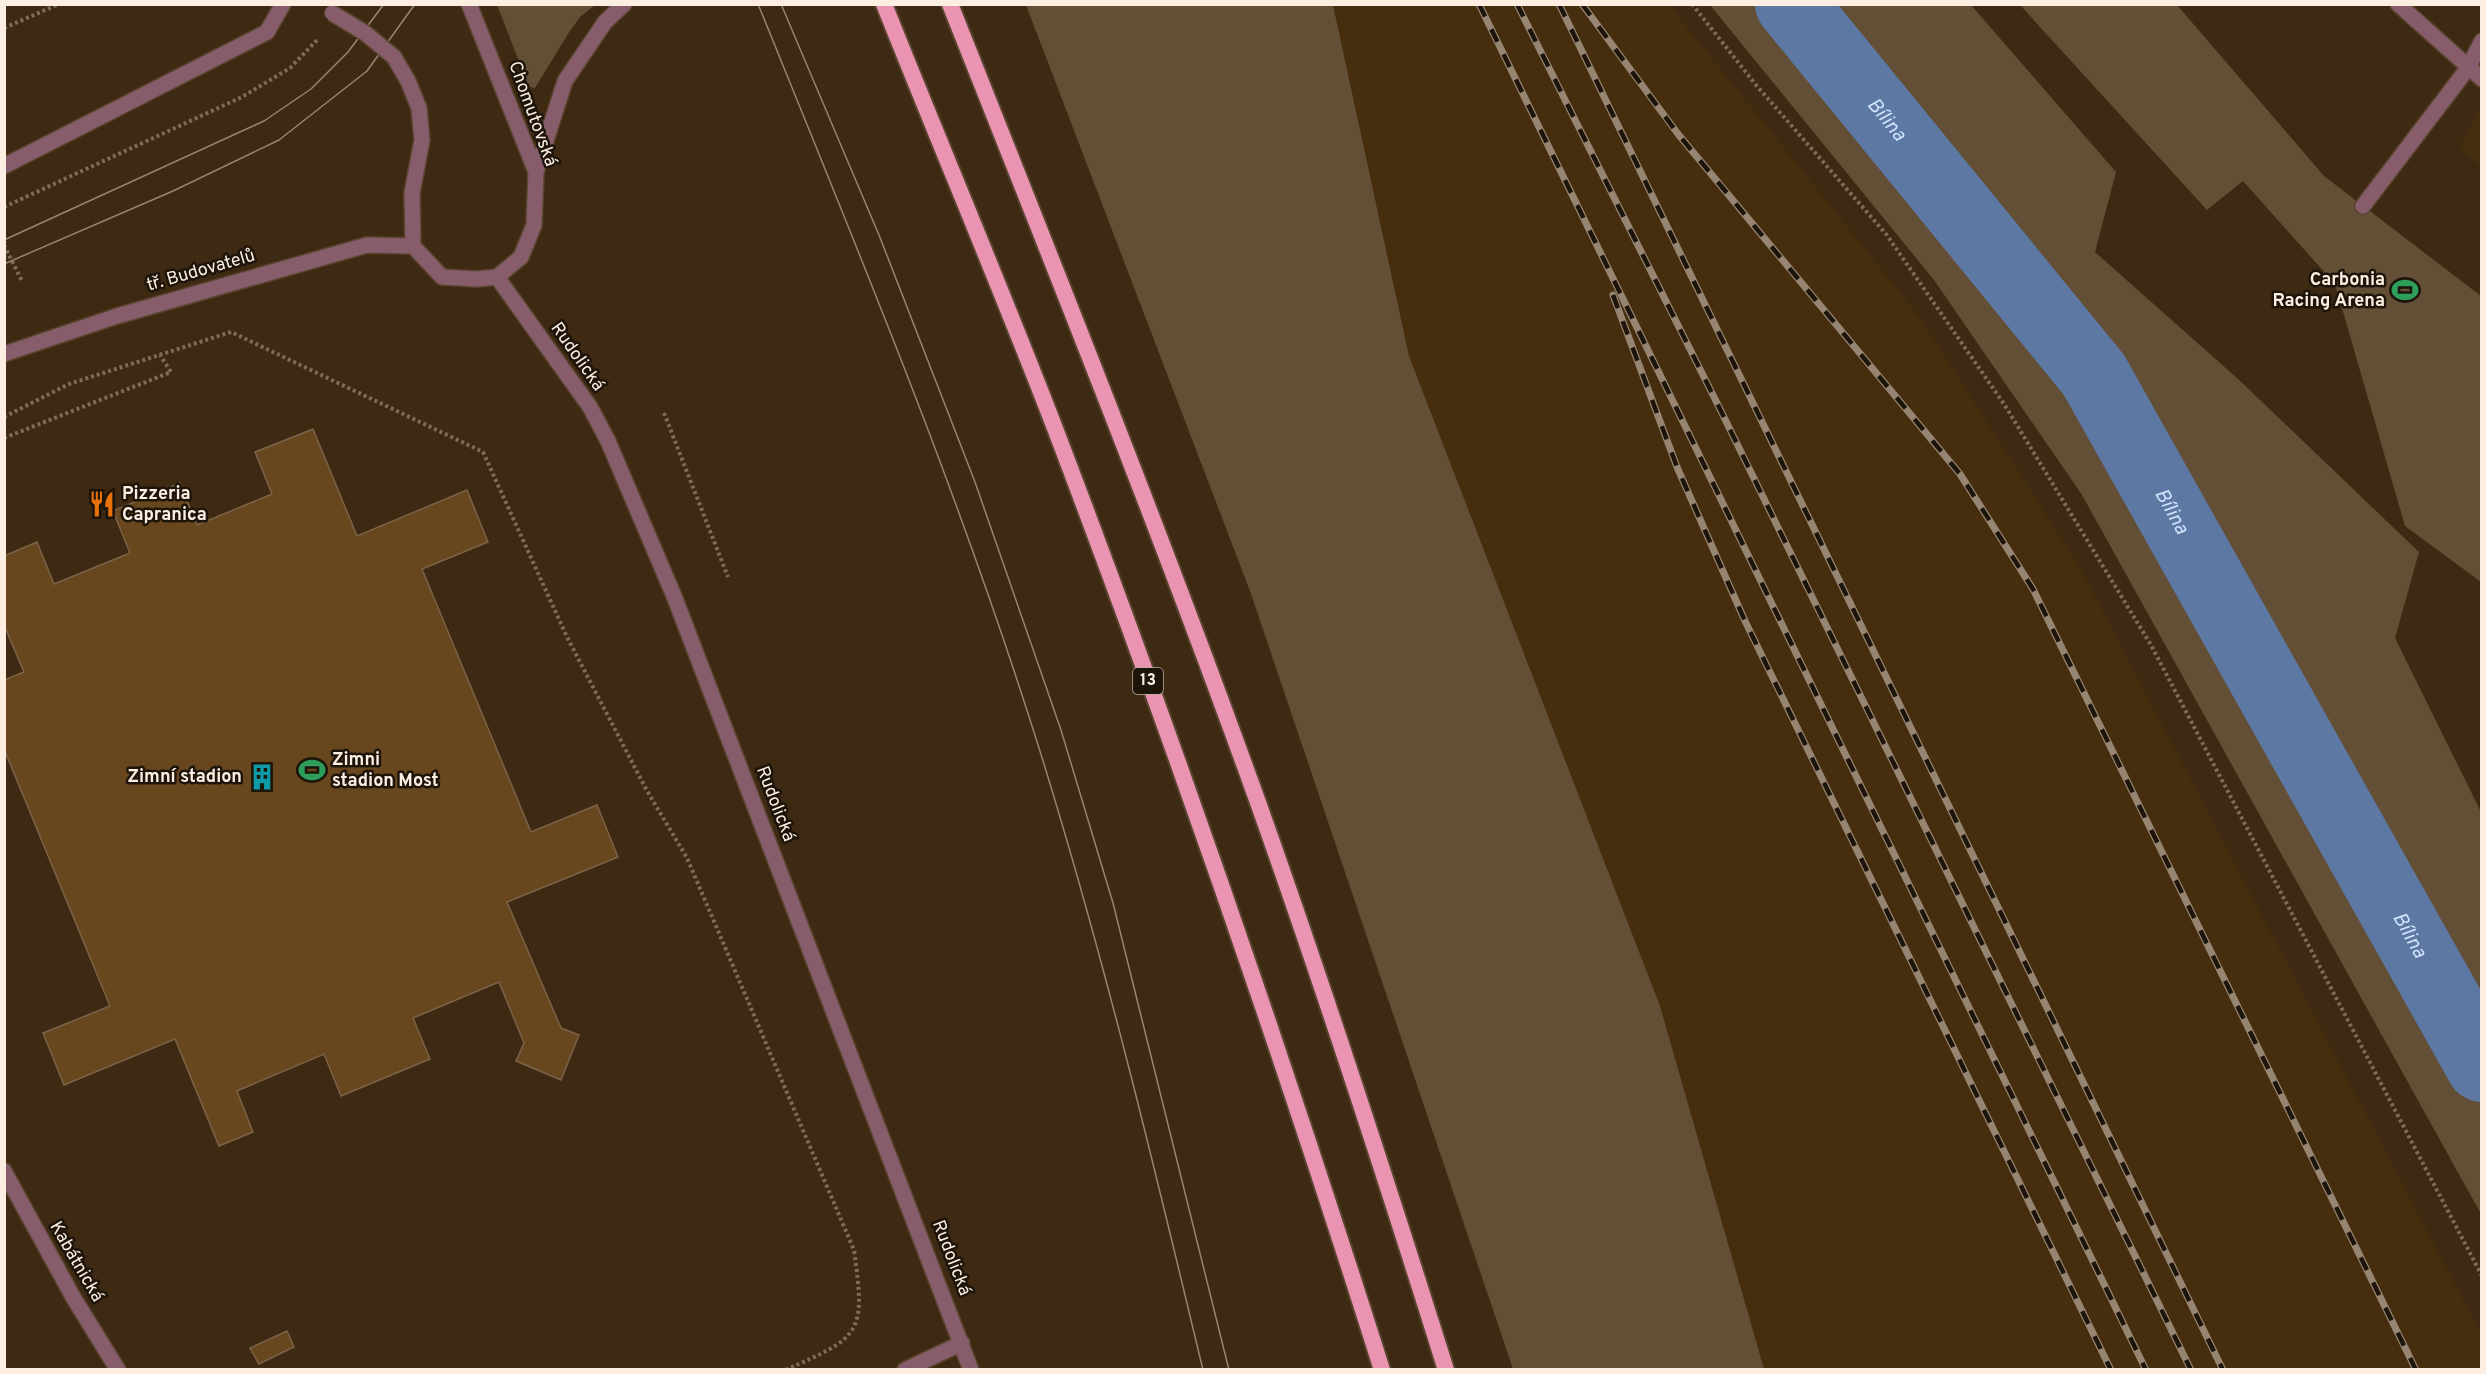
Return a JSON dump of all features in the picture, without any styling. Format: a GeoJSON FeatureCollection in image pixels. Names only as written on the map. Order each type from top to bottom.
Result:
{"type":"FeatureCollection","features":[{"type":"Feature","properties":{"kind":"highway","name":"13"},"geometry":{"type":"LineString","coordinates":[[884,4],[1055,430],[1204,830],[1326,1192],[1382,1370]]}},
{"type":"Feature","properties":{"kind":"highway"},"geometry":{"type":"LineString","coordinates":[[950,4],[1113,414],[1260,809],[1386,1179],[1446,1370]]}},
{"type":"Feature","properties":{"kind":"street"},"geometry":{"type":"LineString","coordinates":[[4,166],[267,32],[283,4]]}},
{"type":"Feature","properties":{"kind":"street","name":"Chomutovská"},"geometry":{"type":"LineString","coordinates":[[469,4],[536,172],[534,225],[521,257],[497,277]]}},
{"type":"Feature","properties":{"kind":"street"},"geometry":{"type":"LineString","coordinates":[[536,172],[565,81],[605,22],[624,4]]}},
{"type":"Feature","properties":{"kind":"street"},"geometry":{"type":"LineString","coordinates":[[2398,4],[2481,79]]}},
{"type":"Feature","properties":{"kind":"street"},"geometry":{"type":"LineString","coordinates":[[327,9],[365,33],[394,57],[408,81],[419,108],[422,140],[411,193],[413,246],[442,277],[477,279],[497,277]]}},
{"type":"Feature","properties":{"kind":"street"},"geometry":{"type":"LineString","coordinates":[[2363,206],[2468,68],[2481,41]]}},
{"type":"Feature","properties":{"kind":"street","name":"tř. Budovatelů"},"geometry":{"type":"LineString","coordinates":[[4,354],[117,316],[367,245],[413,246]]}},
{"type":"Feature","properties":{"kind":"street","name":"Rudolická"},"geometry":{"type":"LineString","coordinates":[[497,277],[590,408],[608,441],[674,596],[963,1343],[971,1370]]}},
{"type":"Feature","properties":{"kind":"street","name":"Kabátnická"},"geometry":{"type":"LineString","coordinates":[[4,1171],[118,1370]]}},
{"type":"Feature","properties":{"kind":"street"},"geometry":{"type":"LineString","coordinates":[[905,1370],[963,1343]]}},
{"type":"Feature","properties":{"kind":"path"},"geometry":{"type":"LineString","coordinates":[[4,28],[59,4]]}},
{"type":"Feature","properties":{"kind":"path"},"geometry":{"type":"LineString","coordinates":[[1692,4],[1756,85],[1886,234],[2004,404],[2151,645],[2481,1276]]}},
{"type":"Feature","properties":{"kind":"path"},"geometry":{"type":"LineString","coordinates":[[4,207],[242,98],[290,68],[323,34]]}},
{"type":"Feature","properties":{"kind":"path"},"geometry":{"type":"LineString","coordinates":[[4,245],[22,282]]}},
{"type":"Feature","properties":{"kind":"path"},"geometry":{"type":"LineString","coordinates":[[4,417],[69,384],[231,332],[483,452],[567,637],[646,789],[687,858],[854,1250],[861,1299],[857,1324],[836,1347],[785,1370]]}},
{"type":"Feature","properties":{"kind":"path"},"geometry":{"type":"LineString","coordinates":[[4,438],[171,372],[160,355]]}},
{"type":"Feature","properties":{"kind":"path"},"geometry":{"type":"LineString","coordinates":[[664,413],[728,577]]}},
{"type":"Feature","properties":{"kind":"shaded area"},"geometry":{"type":"Polygon","coordinates":[[[497,5],[595,5],[580,17],[535,88],[529,87],[497,5]]]}},
{"type":"Feature","properties":{"kind":"shaded area"},"geometry":{"type":"Polygon","coordinates":[[[1026,5],[1333,5],[1409,356],[1660,1006],[1764,1369],[1513,1369],[1250,591],[1026,5]]]}},
{"type":"Feature","properties":{"kind":"shaded area"},"geometry":{"type":"Polygon","coordinates":[[[1333,5],[1669,5],[1921,319],[2079,566],[2481,1334],[2481,1369],[1764,1369],[1660,1006],[1409,356],[1333,5]]]}},
{"type":"Feature","properties":{"kind":"shaded area"},"geometry":{"type":"Polygon","coordinates":[[[1710,5],[1971,5],[2116,172],[2095,252],[2237,378],[2419,552],[2395,638],[2481,812],[2481,1214],[2082,495],[1934,280],[1710,5]]]}},
{"type":"Feature","properties":{"kind":"shaded area","name":"Carbonia Racing Arena"},"geometry":{"type":"Polygon","coordinates":[[[2020,5],[2177,5],[2324,176],[2481,296],[2481,582],[2405,526],[2335,284],[2243,181],[2207,210],[2020,5]]]}},
{"type":"Feature","properties":{"kind":"shaded area"},"geometry":{"type":"Polygon","coordinates":[[[2481,108],[2481,166],[2460,147],[2481,108]]]}},
{"type":"Feature","properties":{"kind":"building","name":"Zimní stadion"},"geometry":{"type":"Polygon","coordinates":[[[313,429],[357,536],[467,490],[488,542],[422,569],[531,832],[597,805],[618,857],[507,902],[561,1028],[579,1035],[561,1080],[516,1061],[524,1043],[499,982],[413,1018],[430,1059],[341,1096],[324,1054],[237,1091],[253,1132],[219,1146],[175,1039],[64,1085],[43,1033],[110,1006],[4,749],[4,680],[24,672],[4,625],[4,556],[37,542],[54,584],[130,553],[113,511],[180,483],[197,525],[272,494],[255,452],[313,429]]]}},
{"type":"Feature","properties":{"kind":"building"},"geometry":{"type":"Polygon","coordinates":[[[287,1331],[294,1347],[259,1364],[250,1348],[287,1331]]]}},
{"type":"Feature","properties":{"kind":"waterway","name":"Bílina"},"geometry":{"type":"LineString","coordinates":[[1791,4],[2094,375],[2482,1066]]}},
{"type":"Feature","properties":{"kind":"tram line"},"geometry":{"type":"LineString","coordinates":[[4,240],[264,121],[311,89],[348,52],[384,4]]}},
{"type":"Feature","properties":{"kind":"tram line"},"geometry":{"type":"LineString","coordinates":[[4,264],[173,191],[279,140],[367,71],[415,4]]}},
{"type":"Feature","properties":{"kind":"tram line"},"geometry":{"type":"LineString","coordinates":[[758,4],[942,466],[1039,748],[1106,980],[1203,1370]]}},
{"type":"Feature","properties":{"kind":"tram line"},"geometry":{"type":"LineString","coordinates":[[781,4],[879,235],[975,482],[1061,730],[1113,903],[1229,1370]]}},
{"type":"Feature","properties":{"kind":"railway"},"geometry":{"type":"LineString","coordinates":[[1479,4],[2146,1370]]}},
{"type":"Feature","properties":{"kind":"railway"},"geometry":{"type":"LineString","coordinates":[[1517,4],[1719,407],[2191,1370]]}},
{"type":"Feature","properties":{"kind":"railway"},"geometry":{"type":"LineString","coordinates":[[1559,4],[2223,1370]]}},
{"type":"Feature","properties":{"kind":"railway"},"geometry":{"type":"LineString","coordinates":[[1582,4],[1678,134],[1960,474],[2033,589],[2416,1370]]}},
{"type":"Feature","properties":{"kind":"railway"},"geometry":{"type":"LineString","coordinates":[[1613,295],[1677,467],[1745,621],[2111,1370]]}},
{"type":"Feature","properties":{"kind":"place","name":"Carbonia Racing Arena"},"geometry":{"type":"Point","coordinates":[2405,290]}},
{"type":"Feature","properties":{"kind":"place","name":"Pizzeria Capranica"},"geometry":{"type":"Point","coordinates":[102,504]}},
{"type":"Feature","properties":{"kind":"place","name":"Zimni stadion Most"},"geometry":{"type":"Point","coordinates":[312,770]}},
{"type":"Feature","properties":{"kind":"place","name":"Zimní stadion"},"geometry":{"type":"Point","coordinates":[262,777]}}]}
